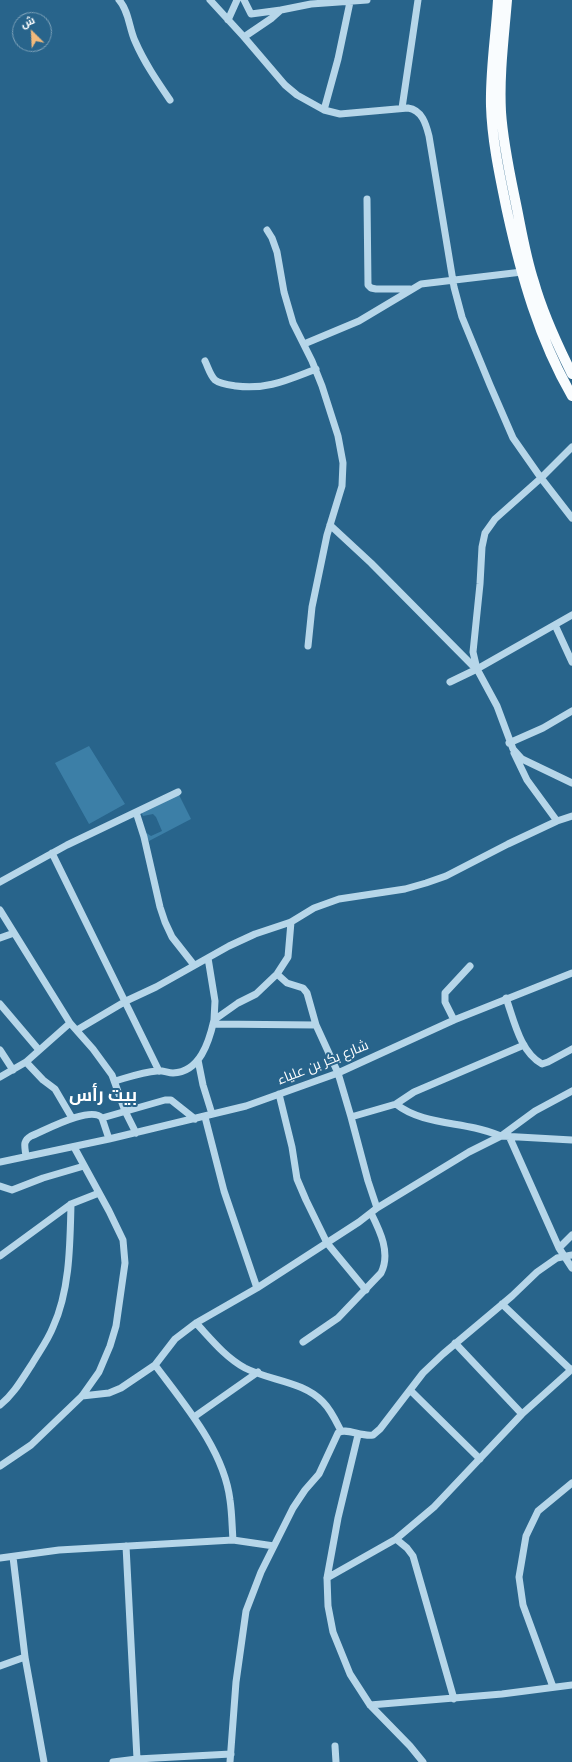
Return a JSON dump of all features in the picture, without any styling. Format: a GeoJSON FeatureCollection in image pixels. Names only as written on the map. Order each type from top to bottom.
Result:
{"type":"FeatureCollection","features":[{"type":"Feature","properties":{"kind":"main road"},"geometry":{"type":"LineString","coordinates":[[498,0],[492,93],[492,117],[498,163],[522,272],[544,337],[572,396]]}},
{"type":"Feature","properties":{"kind":"main road"},"geometry":{"type":"LineString","coordinates":[[507,0],[501,99],[503,135],[507,160],[528,261],[534,282],[555,340],[572,374]]}},
{"type":"Feature","properties":{"kind":"street"},"geometry":{"type":"LineString","coordinates":[[119,0],[146,65],[170,100]]}},
{"type":"Feature","properties":{"kind":"street"},"geometry":{"type":"LineString","coordinates":[[210,0],[244,37],[284,85],[297,95],[324,110],[340,114],[402,108],[411,109],[421,115],[427,127],[453,279],[462,317],[506,423],[521,451],[572,518]]}},
{"type":"Feature","properties":{"kind":"street"},"geometry":{"type":"LineString","coordinates":[[228,20],[237,0]]}},
{"type":"Feature","properties":{"kind":"street"},"geometry":{"type":"LineString","coordinates":[[244,0],[251,14],[281,10],[309,2],[350,2],[367,0]]}},
{"type":"Feature","properties":{"kind":"street"},"geometry":{"type":"LineString","coordinates":[[402,108],[418,0]]}},
{"type":"Feature","properties":{"kind":"street"},"geometry":{"type":"LineString","coordinates":[[324,110],[338,59],[350,2]]}},
{"type":"Feature","properties":{"kind":"street"},"geometry":{"type":"LineString","coordinates":[[244,37],[281,10]]}},
{"type":"Feature","properties":{"kind":"street"},"geometry":{"type":"LineString","coordinates":[[367,199],[368,285],[371,288],[376,289],[410,289]]}},
{"type":"Feature","properties":{"kind":"street"},"geometry":{"type":"LineString","coordinates":[[267,230],[272,238],[277,252],[288,308],[316,369],[338,436],[343,463],[342,486],[330,525],[312,608],[308,646]]}},
{"type":"Feature","properties":{"kind":"street"},"geometry":{"type":"LineString","coordinates":[[304,344],[359,321],[410,289],[421,284],[522,272]]}},
{"type":"Feature","properties":{"kind":"street"},"geometry":{"type":"LineString","coordinates":[[205,361],[216,381],[242,387],[260,387],[277,384],[316,369]]}},
{"type":"Feature","properties":{"kind":"street"},"geometry":{"type":"LineString","coordinates":[[477,670],[473,652],[483,538],[495,519],[541,478],[572,447]]}},
{"type":"Feature","properties":{"kind":"street"},"geometry":{"type":"LineString","coordinates":[[330,525],[372,563],[477,670],[497,706],[511,746],[527,780],[557,821]]}},
{"type":"Feature","properties":{"kind":"street"},"geometry":{"type":"LineString","coordinates":[[450,682],[477,670],[572,615]]}},
{"type":"Feature","properties":{"kind":"street"},"geometry":{"type":"LineString","coordinates":[[555,625],[572,662]]}},
{"type":"Feature","properties":{"kind":"street"},"geometry":{"type":"LineString","coordinates":[[511,746],[572,711]]}},
{"type":"Feature","properties":{"kind":"street"},"geometry":{"type":"LineString","coordinates":[[511,746],[522,758],[572,783]]}},
{"type":"Feature","properties":{"kind":"street"},"geometry":{"type":"LineString","coordinates":[[0,882],[52,853],[178,792]]}},
{"type":"Feature","properties":{"kind":"street"},"geometry":{"type":"LineString","coordinates":[[136,812],[165,922],[172,937],[194,965]]}},
{"type":"Feature","properties":{"kind":"street"},"geometry":{"type":"LineString","coordinates":[[77,1030],[126,1001],[156,987],[194,965],[256,934],[291,922],[314,908],[339,899],[405,888],[433,881],[557,821],[572,816]]}},
{"type":"Feature","properties":{"kind":"street"},"geometry":{"type":"LineString","coordinates":[[52,853],[126,1001],[159,1071]]}},
{"type":"Feature","properties":{"kind":"street"},"geometry":{"type":"LineString","coordinates":[[0,910],[70,1023],[93,1049],[115,1081],[125,1111],[136,1133]]}},
{"type":"Feature","properties":{"kind":"street"},"geometry":{"type":"LineString","coordinates":[[214,1022],[238,1003],[256,994],[277,974],[288,957],[291,922]]}},
{"type":"Feature","properties":{"kind":"street"},"geometry":{"type":"LineString","coordinates":[[0,938],[14,933]]}},
{"type":"Feature","properties":{"kind":"street"},"geometry":{"type":"LineString","coordinates":[[115,1081],[159,1071],[173,1073],[192,1065],[198,1060],[210,1037],[214,1022],[215,1001],[208,958]]}},
{"type":"Feature","properties":{"kind":"street"},"geometry":{"type":"LineString","coordinates":[[454,1020],[445,1002],[445,993],[470,966]]}},
{"type":"Feature","properties":{"kind":"street","name":"شارع بكر بن علياء"},"geometry":{"type":"LineString","coordinates":[[0,1162],[136,1133],[246,1106],[338,1073],[454,1020],[572,973]]}},
{"type":"Feature","properties":{"kind":"street"},"geometry":{"type":"LineString","coordinates":[[277,974],[287,983],[301,987],[306,991],[313,1010],[316,1025],[338,1073],[377,1208]]}},
{"type":"Feature","properties":{"kind":"street"},"geometry":{"type":"LineString","coordinates":[[506,998],[524,1045],[535,1060],[542,1064],[572,1049]]}},
{"type":"Feature","properties":{"kind":"street"},"geometry":{"type":"LineString","coordinates":[[0,1004],[39,1050]]}},
{"type":"Feature","properties":{"kind":"street"},"geometry":{"type":"LineString","coordinates":[[214,1022],[316,1025]]}},
{"type":"Feature","properties":{"kind":"street"},"geometry":{"type":"LineString","coordinates":[[0,1078],[26,1062],[70,1023]]}},
{"type":"Feature","properties":{"kind":"street"},"geometry":{"type":"LineString","coordinates":[[351,1117],[396,1104],[414,1092],[524,1045]]}},
{"type":"Feature","properties":{"kind":"street"},"geometry":{"type":"LineString","coordinates":[[0,1050],[13,1070]]}},
{"type":"Feature","properties":{"kind":"street"},"geometry":{"type":"LineString","coordinates":[[198,1060],[224,1192],[256,1288]]}},
{"type":"Feature","properties":{"kind":"street"},"geometry":{"type":"LineString","coordinates":[[26,1062],[43,1080],[55,1089],[72,1118]]}},
{"type":"Feature","properties":{"kind":"street"},"geometry":{"type":"LineString","coordinates":[[82,1396],[109,1393],[122,1388],[155,1365],[175,1339],[196,1323],[256,1288],[327,1243],[377,1208],[469,1152],[505,1136],[535,1111],[572,1091]]}},
{"type":"Feature","properties":{"kind":"street"},"geometry":{"type":"LineString","coordinates":[[279,1094],[292,1148],[297,1179],[327,1243],[366,1290]]}},
{"type":"Feature","properties":{"kind":"street"},"geometry":{"type":"LineString","coordinates":[[102,1118],[169,1100],[195,1119]]}},
{"type":"Feature","properties":{"kind":"street"},"geometry":{"type":"LineString","coordinates":[[396,1104],[404,1111],[505,1136],[572,1140]]}},
{"type":"Feature","properties":{"kind":"street"},"geometry":{"type":"LineString","coordinates":[[26,1156],[24,1143],[26,1139],[72,1118],[94,1113],[99,1114],[102,1118],[109,1139]]}},
{"type":"Feature","properties":{"kind":"street"},"geometry":{"type":"LineString","coordinates":[[505,1136],[563,1256],[572,1268]]}},
{"type":"Feature","properties":{"kind":"street"},"geometry":{"type":"LineString","coordinates":[[0,1466],[31,1445],[82,1396],[98,1372],[110,1346],[120,1300],[125,1263],[123,1240],[74,1147]]}},
{"type":"Feature","properties":{"kind":"street"},"geometry":{"type":"LineString","coordinates":[[0,1186],[12,1190],[43,1178],[84,1166]]}},
{"type":"Feature","properties":{"kind":"street"},"geometry":{"type":"LineString","coordinates":[[0,1256],[71,1204],[99,1193]]}},
{"type":"Feature","properties":{"kind":"street"},"geometry":{"type":"LineString","coordinates":[[0,1405],[13,1393],[54,1327],[66,1282],[71,1204]]}},
{"type":"Feature","properties":{"kind":"street"},"geometry":{"type":"LineString","coordinates":[[303,1342],[338,1318],[381,1273],[385,1264],[385,1252],[380,1232],[371,1213]]}},
{"type":"Feature","properties":{"kind":"street"},"geometry":{"type":"LineString","coordinates":[[559,1248],[572,1235]]}},
{"type":"Feature","properties":{"kind":"street"},"geometry":{"type":"LineString","coordinates":[[341,1431],[350,1431],[358,1435],[366,1436],[373,1435],[380,1429],[423,1373],[455,1343],[551,1261],[563,1256],[572,1255]]}},
{"type":"Feature","properties":{"kind":"street"},"geometry":{"type":"LineString","coordinates":[[327,1578],[396,1539],[434,1507],[522,1414],[571,1369],[502,1304]]}},
{"type":"Feature","properties":{"kind":"street"},"geometry":{"type":"LineString","coordinates":[[196,1323],[230,1358],[246,1368],[295,1385],[323,1402],[330,1411],[341,1431]]}},
{"type":"Feature","properties":{"kind":"street"},"geometry":{"type":"LineString","coordinates":[[455,1343],[522,1414]]}},
{"type":"Feature","properties":{"kind":"street"},"geometry":{"type":"LineString","coordinates":[[155,1365],[194,1417],[219,1463],[230,1500],[232,1540]]}},
{"type":"Feature","properties":{"kind":"street"},"geometry":{"type":"LineString","coordinates":[[194,1417],[258,1372]]}},
{"type":"Feature","properties":{"kind":"street"},"geometry":{"type":"LineString","coordinates":[[410,1390],[480,1459]]}},
{"type":"Feature","properties":{"kind":"street"},"geometry":{"type":"LineString","coordinates":[[230,1762],[236,1682],[246,1611],[261,1572],[299,1498],[319,1474],[336,1437],[341,1431]]}},
{"type":"Feature","properties":{"kind":"street"},"geometry":{"type":"LineString","coordinates":[[358,1435],[338,1518],[327,1578],[328,1606],[333,1632],[350,1674],[370,1705],[410,1746],[423,1762]]}},
{"type":"Feature","properties":{"kind":"street"},"geometry":{"type":"LineString","coordinates":[[553,1687],[523,1605],[519,1577],[526,1536],[538,1511],[572,1483]]}},
{"type":"Feature","properties":{"kind":"street"},"geometry":{"type":"LineString","coordinates":[[396,1539],[407,1548],[413,1556],[454,1699]]}},
{"type":"Feature","properties":{"kind":"street"},"geometry":{"type":"LineString","coordinates":[[0,1558],[59,1550],[232,1540],[274,1546]]}},
{"type":"Feature","properties":{"kind":"street"},"geometry":{"type":"LineString","coordinates":[[126,1546],[137,1759]]}},
{"type":"Feature","properties":{"kind":"street"},"geometry":{"type":"LineString","coordinates":[[13,1556],[25,1657],[44,1762]]}},
{"type":"Feature","properties":{"kind":"street"},"geometry":{"type":"LineString","coordinates":[[0,1666],[25,1657]]}},
{"type":"Feature","properties":{"kind":"street"},"geometry":{"type":"LineString","coordinates":[[370,1705],[454,1699],[572,1685]]}},
{"type":"Feature","properties":{"kind":"street"},"geometry":{"type":"LineString","coordinates":[[335,1746],[336,1762]]}},
{"type":"Feature","properties":{"kind":"street"},"geometry":{"type":"LineString","coordinates":[[113,1762],[137,1759],[231,1754]]}},
{"type":"Feature","properties":{"kind":"shaded area"},"geometry":{"type":"Polygon","coordinates":[[[89,746],[125,804],[89,824],[55,763],[89,746]]]}},
{"type":"Feature","properties":{"kind":"shaded area"},"geometry":{"type":"Polygon","coordinates":[[[178,793],[191,819],[149,841],[145,832],[151,836],[162,831],[156,817],[153,814],[143,816],[141,812],[178,793]]]}},
{"type":"Feature","properties":{"kind":"district","name":"بيت رأس"},"geometry":{"type":"Point","coordinates":[103,1096]}}]}
